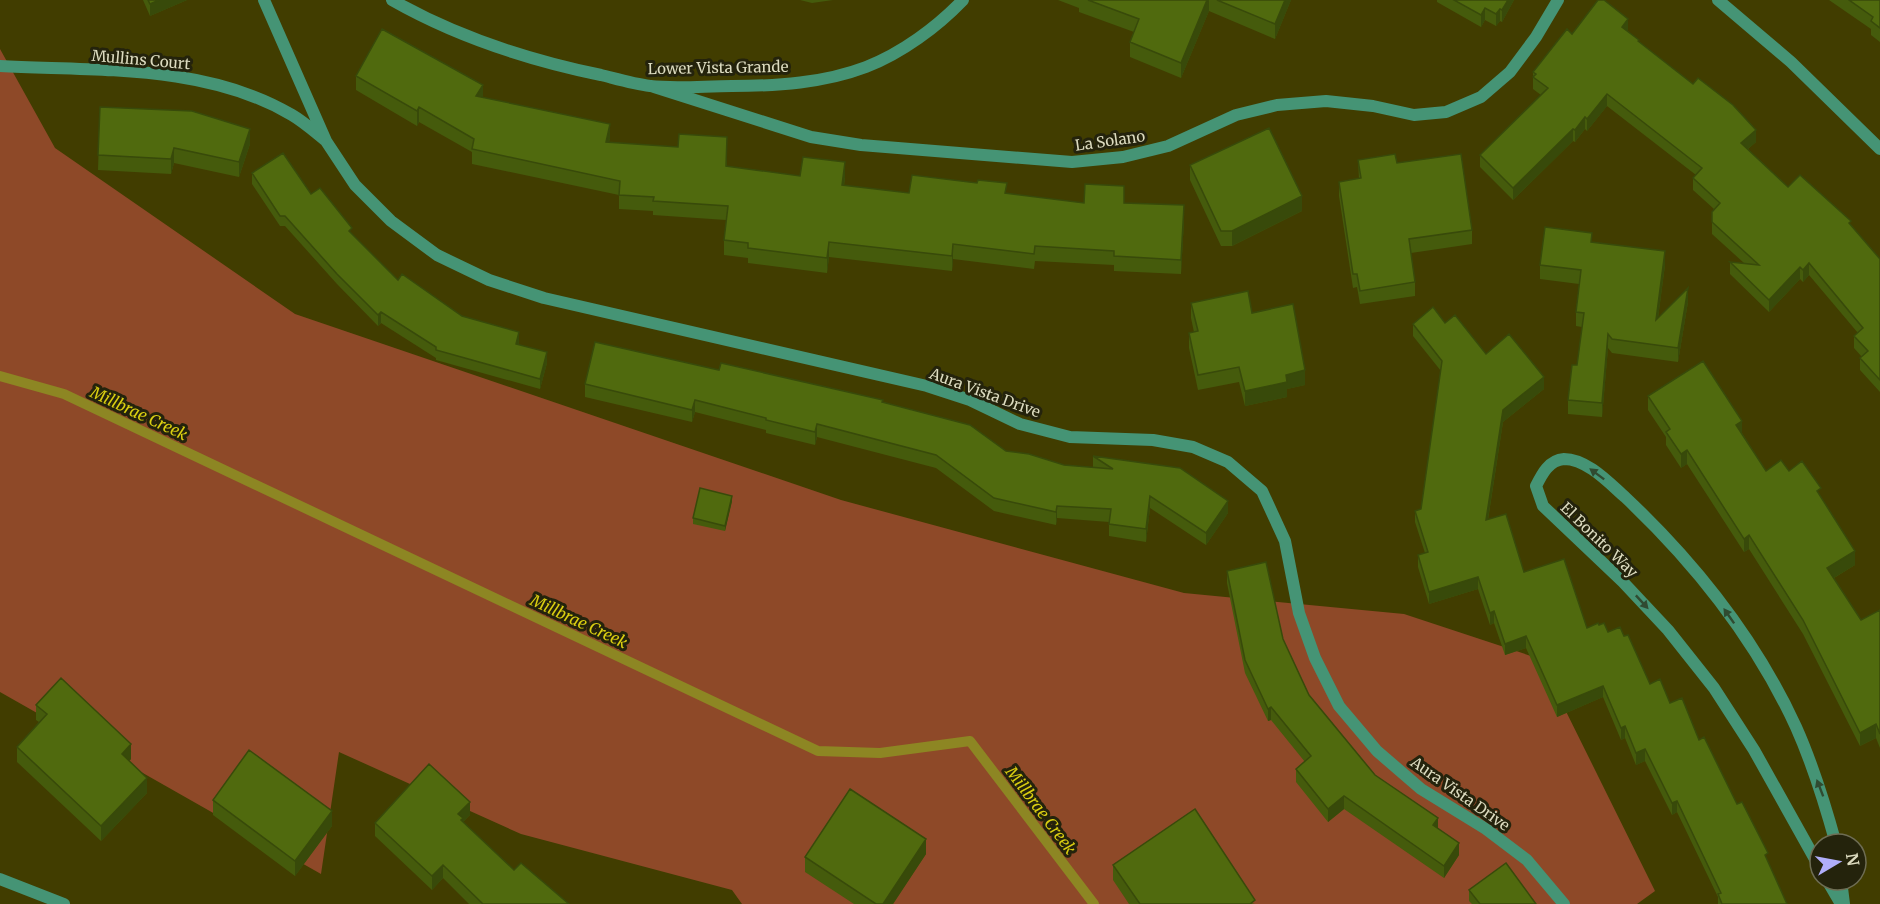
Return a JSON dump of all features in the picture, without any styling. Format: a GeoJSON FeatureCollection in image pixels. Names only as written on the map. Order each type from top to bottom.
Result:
{"type":"FeatureCollection","features":[{"type":"Feature","properties":{"kind":"street"},"geometry":{"type":"LineString","coordinates":[[264,0],[326,141]]}},
{"type":"Feature","properties":{"kind":"street","name":"Lower Vista Grande"},"geometry":{"type":"LineString","coordinates":[[392,0],[423,18],[486,44],[552,65],[651,86],[770,86],[817,80],[866,67],[906,46],[947,16],[963,0]]}},
{"type":"Feature","properties":{"kind":"street","name":"La Solano"},"geometry":{"type":"LineString","coordinates":[[651,86],[812,137],[861,145],[1072,162],[1123,157],[1168,146],[1236,115],[1277,105],[1326,101],[1373,106],[1414,115],[1446,112],[1481,97],[1509,72],[1536,37],[1558,0]]}},
{"type":"Feature","properties":{"kind":"street"},"geometry":{"type":"LineString","coordinates":[[1718,0],[1791,62],[1880,149]]}},
{"type":"Feature","properties":{"kind":"street","name":"Mullins Court"},"geometry":{"type":"LineString","coordinates":[[0,66],[151,73],[211,82],[255,97],[293,115],[326,141]]}},
{"type":"Feature","properties":{"kind":"street","name":"Aura Vista Drive"},"geometry":{"type":"LineString","coordinates":[[326,141],[355,184],[391,221],[437,255],[489,280],[544,298],[927,386],[970,400],[1020,424],[1070,437],[1153,440],[1193,447],[1228,462],[1262,491],[1276,521],[1285,541],[1299,613],[1315,658],[1339,706],[1377,751],[1421,789],[1486,829],[1527,860],[1564,904]]}},
{"type":"Feature","properties":{"kind":"street","name":"El Bonito Way"},"geometry":{"type":"LineString","coordinates":[[1808,847],[1754,750],[1714,688],[1668,630],[1623,582],[1543,506],[1536,486],[1545,469],[1562,459],[1580,461],[1613,486],[1663,533],[1714,595],[1758,657],[1795,726],[1822,795],[1833,832]]}},
{"type":"Feature","properties":{"kind":"street"},"geometry":{"type":"LineString","coordinates":[[0,879],[64,904]]}},
{"type":"Feature","properties":{"kind":"shaded area"},"geometry":{"type":"Polygon","coordinates":[[[0,49],[55,148],[295,314],[841,500],[1184,593],[1404,614],[1540,659],[1655,891],[1637,904],[742,904],[732,890],[521,834],[339,752],[321,874],[0,692],[0,49]]]}},
{"type":"Feature","properties":{"kind":"building"},"geometry":{"type":"Polygon","coordinates":[[[1088,0],[1207,0],[1181,63],[1130,42],[1139,19],[1088,0]]]}},
{"type":"Feature","properties":{"kind":"building"},"geometry":{"type":"Polygon","coordinates":[[[1217,0],[1285,0],[1275,24],[1217,0]]]}},
{"type":"Feature","properties":{"kind":"building"},"geometry":{"type":"Polygon","coordinates":[[[1454,0],[1508,0],[1502,10],[1500,9],[1496,14],[1485,8],[1481,15],[1454,0]]]}},
{"type":"Feature","properties":{"kind":"building"},"geometry":{"type":"Polygon","coordinates":[[[1598,0],[1604,0],[1628,19],[1622,27],[1693,84],[1698,78],[1733,105],[1756,130],[1741,143],[1788,187],[1800,175],[1851,221],[1849,223],[1880,259],[1880,380],[1860,358],[1868,351],[1854,336],[1863,328],[1809,263],[1803,270],[1800,267],[1769,300],[1730,262],[1759,265],[1712,222],[1712,212],[1720,203],[1693,178],[1702,168],[1607,94],[1587,119],[1585,117],[1575,130],[1573,129],[1513,188],[1480,155],[1548,88],[1533,77],[1536,74],[1533,72],[1567,29],[1572,34],[1598,0]]]}},
{"type":"Feature","properties":{"kind":"building"},"geometry":{"type":"Polygon","coordinates":[[[1849,0],[1880,0],[1880,28],[1871,21],[1873,17],[1849,0]]]}},
{"type":"Feature","properties":{"kind":"building"},"geometry":{"type":"Polygon","coordinates":[[[382,29],[483,85],[476,96],[610,124],[606,142],[678,147],[679,134],[727,137],[726,166],[800,176],[803,157],[845,162],[842,185],[909,193],[912,175],[977,183],[978,180],[1007,183],[1005,193],[1084,203],[1085,184],[1124,186],[1124,203],[1184,205],[1181,260],[1114,256],[1114,251],[1035,246],[1034,254],[953,244],[952,256],[829,242],[827,258],[748,248],[748,243],[724,240],[728,206],[653,201],[654,197],[619,195],[620,181],[472,149],[474,139],[419,107],[417,111],[356,76],[382,29]]]}},
{"type":"Feature","properties":{"kind":"building"},"geometry":{"type":"Polygon","coordinates":[[[100,107],[192,111],[250,129],[239,162],[174,148],[171,159],[98,155],[100,107]]]}},
{"type":"Feature","properties":{"kind":"building"},"geometry":{"type":"Polygon","coordinates":[[[1269,128],[1302,196],[1232,231],[1221,231],[1190,165],[1269,128]]]}},
{"type":"Feature","properties":{"kind":"building"},"geometry":{"type":"Polygon","coordinates":[[[283,153],[311,194],[320,188],[352,228],[349,231],[398,280],[402,274],[462,316],[519,332],[516,344],[547,352],[540,379],[436,350],[436,347],[381,312],[378,315],[337,274],[285,216],[280,216],[252,173],[283,153]]]}},
{"type":"Feature","properties":{"kind":"building"},"geometry":{"type":"Polygon","coordinates":[[[1395,154],[1397,163],[1461,154],[1472,230],[1409,239],[1415,282],[1360,291],[1357,274],[1353,274],[1339,182],[1361,178],[1358,160],[1395,154]]]}},
{"type":"Feature","properties":{"kind":"building"},"geometry":{"type":"Polygon","coordinates":[[[1545,227],[1592,233],[1591,242],[1665,251],[1656,320],[1688,288],[1678,348],[1612,339],[1608,334],[1602,403],[1568,400],[1572,365],[1577,365],[1584,313],[1576,312],[1581,270],[1540,265],[1545,227]]]}},
{"type":"Feature","properties":{"kind":"building"},"geometry":{"type":"Polygon","coordinates":[[[1248,291],[1252,313],[1293,304],[1305,370],[1286,375],[1287,382],[1245,391],[1239,367],[1198,375],[1189,333],[1198,331],[1191,303],[1248,291]]]}},
{"type":"Feature","properties":{"kind":"building"},"geometry":{"type":"Polygon","coordinates":[[[1433,307],[1445,323],[1455,315],[1486,354],[1509,334],[1544,377],[1503,410],[1486,520],[1506,514],[1524,572],[1564,559],[1587,628],[1598,623],[1599,625],[1604,623],[1608,632],[1620,627],[1624,636],[1628,635],[1650,684],[1660,679],[1670,703],[1682,698],[1699,740],[1704,737],[1737,804],[1742,802],[1768,853],[1765,855],[1787,904],[1722,904],[1718,894],[1721,893],[1677,801],[1672,803],[1645,749],[1636,753],[1625,726],[1621,728],[1603,686],[1557,705],[1526,636],[1505,644],[1494,611],[1490,613],[1478,577],[1429,592],[1418,555],[1428,552],[1415,511],[1421,509],[1442,361],[1413,324],[1433,307]]]}},
{"type":"Feature","properties":{"kind":"building"},"geometry":{"type":"Polygon","coordinates":[[[595,342],[719,370],[721,363],[883,400],[882,402],[970,425],[1006,451],[1029,454],[1064,465],[1113,469],[1093,456],[1180,468],[1228,501],[1206,533],[1150,496],[1146,529],[1109,524],[1111,509],[1057,506],[1056,512],[994,498],[936,455],[817,424],[815,432],[695,400],[692,410],[585,384],[595,342]]]}},
{"type":"Feature","properties":{"kind":"building"},"geometry":{"type":"Polygon","coordinates":[[[1703,361],[1742,421],[1736,425],[1766,471],[1781,460],[1789,471],[1802,461],[1821,488],[1817,491],[1855,551],[1827,568],[1861,620],[1880,610],[1880,734],[1876,724],[1860,733],[1803,620],[1749,535],[1744,539],[1687,450],[1681,454],[1666,432],[1670,429],[1648,396],[1703,361]]]}},
{"type":"Feature","properties":{"kind":"building"},"geometry":{"type":"Polygon","coordinates":[[[700,488],[732,496],[725,526],[693,518],[700,488]]]}},
{"type":"Feature","properties":{"kind":"building"},"geometry":{"type":"Polygon","coordinates":[[[1266,562],[1283,639],[1309,695],[1375,775],[1438,818],[1433,825],[1459,843],[1444,866],[1344,796],[1328,809],[1296,769],[1311,756],[1271,707],[1268,709],[1245,660],[1227,571],[1266,562]]]}},
{"type":"Feature","properties":{"kind":"building"},"geometry":{"type":"Polygon","coordinates":[[[61,678],[131,744],[122,754],[147,778],[101,826],[17,747],[47,714],[36,705],[61,678]]]}},
{"type":"Feature","properties":{"kind":"building"},"geometry":{"type":"Polygon","coordinates":[[[249,750],[332,811],[295,861],[213,800],[249,750]]]}},
{"type":"Feature","properties":{"kind":"building"},"geometry":{"type":"Polygon","coordinates":[[[429,764],[470,802],[458,814],[463,818],[461,820],[514,870],[521,863],[569,904],[483,904],[443,865],[432,876],[375,823],[429,764]]]}},
{"type":"Feature","properties":{"kind":"building"},"geometry":{"type":"Polygon","coordinates":[[[850,789],[926,839],[883,904],[876,904],[805,857],[850,789]]]}},
{"type":"Feature","properties":{"kind":"building"},"geometry":{"type":"Polygon","coordinates":[[[1195,809],[1255,900],[1250,904],[1140,904],[1113,865],[1195,809]]]}},
{"type":"Feature","properties":{"kind":"building"},"geometry":{"type":"Polygon","coordinates":[[[1506,863],[1536,904],[1480,904],[1469,890],[1506,863]]]}},
{"type":"Feature","properties":{"kind":"waterway","name":"Millbrae Creek"},"geometry":{"type":"LineString","coordinates":[[0,376],[64,394],[818,751],[880,753],[970,741],[1094,904]]}}]}
